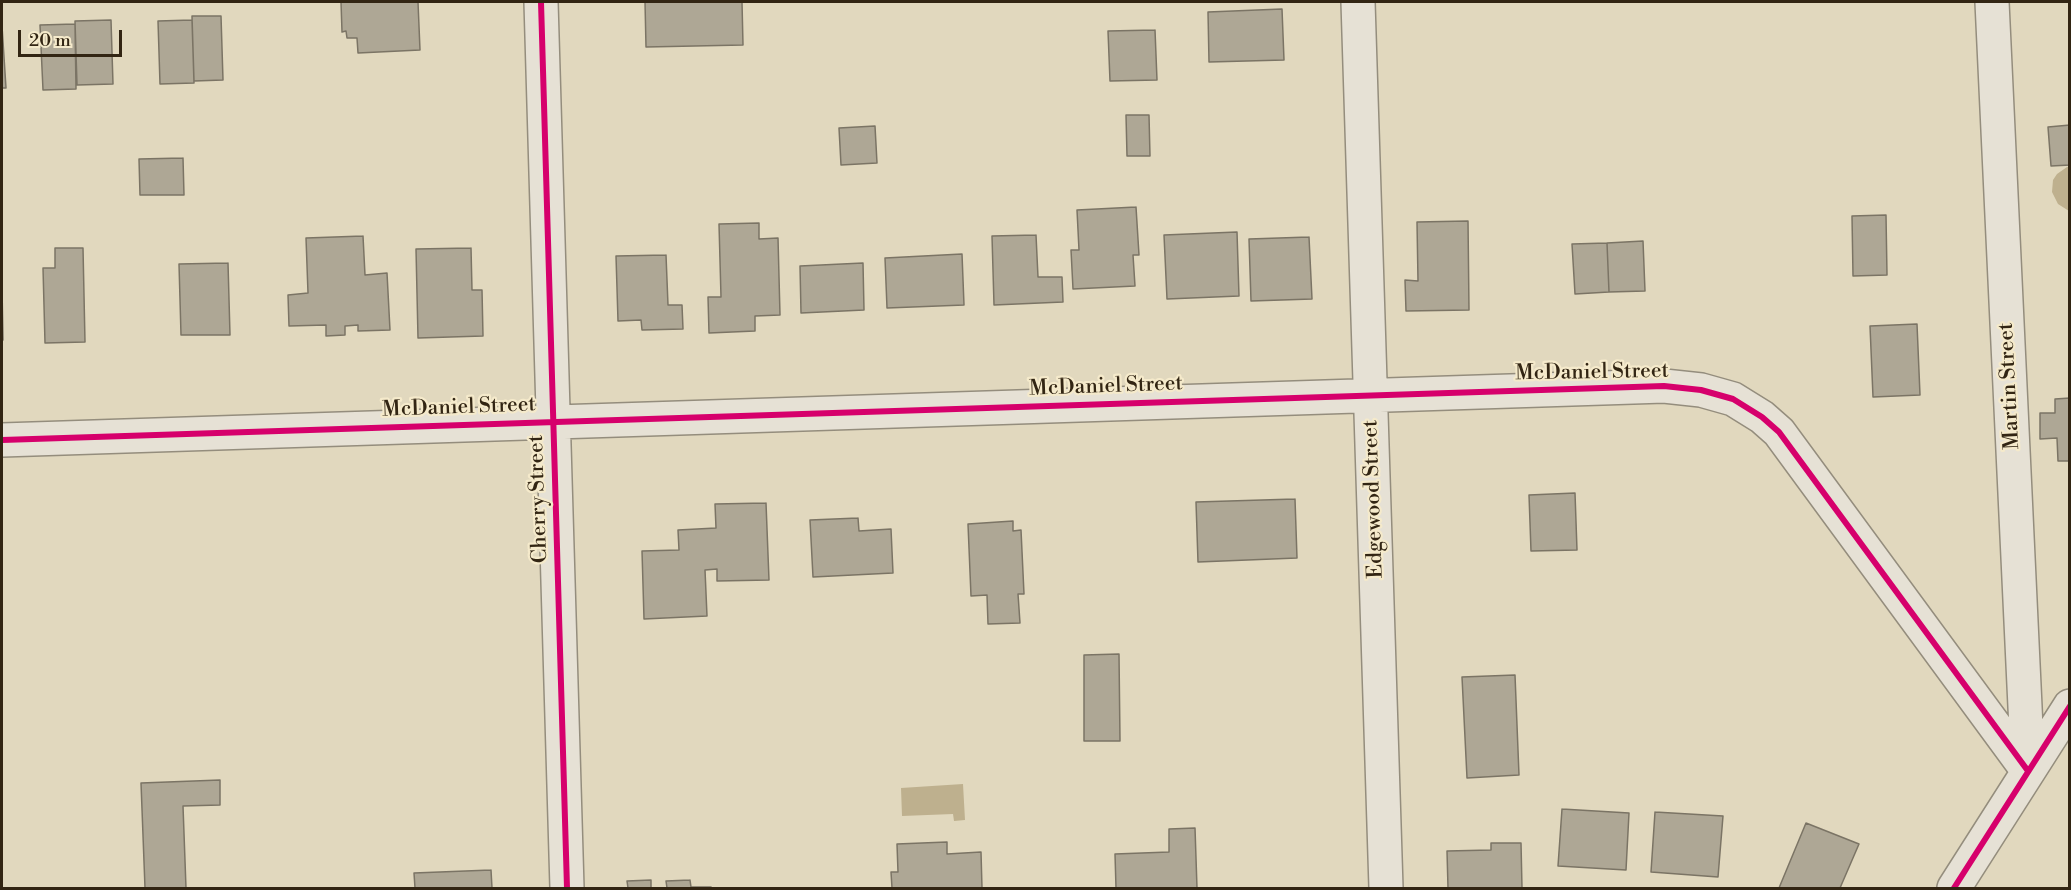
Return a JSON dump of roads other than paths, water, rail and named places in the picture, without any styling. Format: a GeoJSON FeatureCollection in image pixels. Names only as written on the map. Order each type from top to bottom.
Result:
{"type":"FeatureCollection","features":[{"type":"Feature","properties":{"kind":"street","name":"Cherry Street"},"geometry":{"type":"LineString","coordinates":[[541,2],[567,888]]}},
{"type":"Feature","properties":{"kind":"street","name":"Edgewood Street"},"geometry":{"type":"LineString","coordinates":[[1358,2],[1386,888]]}},
{"type":"Feature","properties":{"kind":"street","name":"Martin Street"},"geometry":{"type":"LineString","coordinates":[[1992,2],[2028,771]]}},
{"type":"Feature","properties":{"kind":"street","name":"McDaniel Street"},"geometry":{"type":"LineString","coordinates":[[2,440],[1664,386],[1701,390],[1733,399],[1762,417],[1779,432],[2028,771]]}},
{"type":"Feature","properties":{"kind":"street"},"geometry":{"type":"LineString","coordinates":[[1954,888],[2070,706]]}}]}
